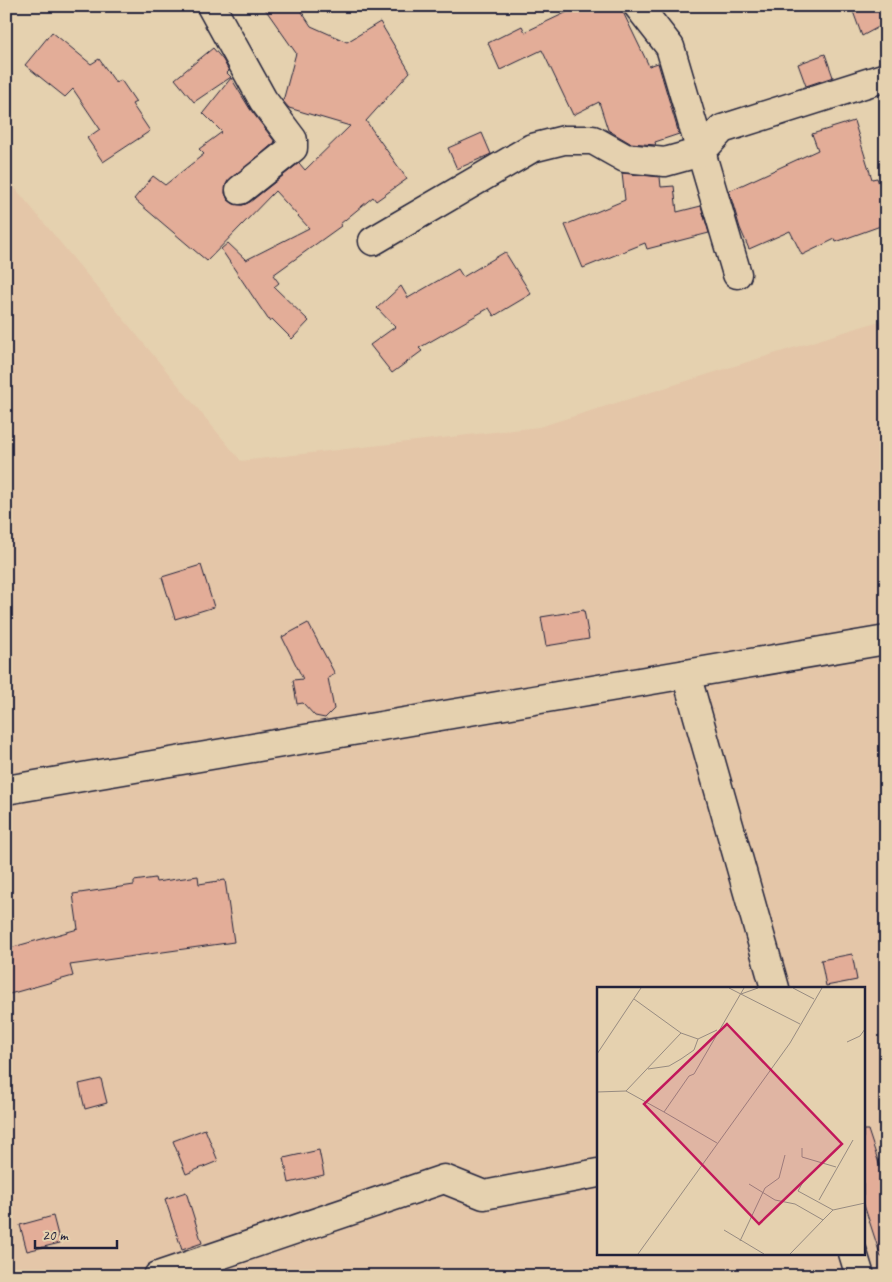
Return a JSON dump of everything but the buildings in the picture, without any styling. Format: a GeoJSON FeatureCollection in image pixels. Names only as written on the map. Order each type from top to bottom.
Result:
{"type":"FeatureCollection","features":[{"type":"Feature","properties":{"kind":"street"},"geometry":{"type":"LineString","coordinates":[[211,6],[263,100],[293,140],[293,148],[240,190]]}},
{"type":"Feature","properties":{"kind":"street"},"geometry":{"type":"LineString","coordinates":[[638,6],[670,47],[737,274]]}},
{"type":"Feature","properties":{"kind":"street"},"geometry":{"type":"LineString","coordinates":[[374,241],[532,148],[564,140],[593,140],[625,158],[665,162],[701,152],[722,129],[886,77]]}},
{"type":"Feature","properties":{"kind":"street"},"geometry":{"type":"LineString","coordinates":[[6,790],[886,640]]}},
{"type":"Feature","properties":{"kind":"street"},"geometry":{"type":"LineString","coordinates":[[686,674],[774,987]]}},
{"type":"Feature","properties":{"kind":"street"},"geometry":{"type":"LineString","coordinates":[[158,1276],[444,1180],[484,1195],[597,1173]]}},
{"type":"Feature","properties":{"kind":"street"},"geometry":{"type":"LineString","coordinates":[[853,1254],[860,1276]]}},
{"type":"Feature","properties":{"kind":"shaded area"},"geometry":{"type":"Polygon","coordinates":[[[6,177],[241,461],[539,427],[886,319],[886,1276],[6,1276],[6,177]]]}}]}
